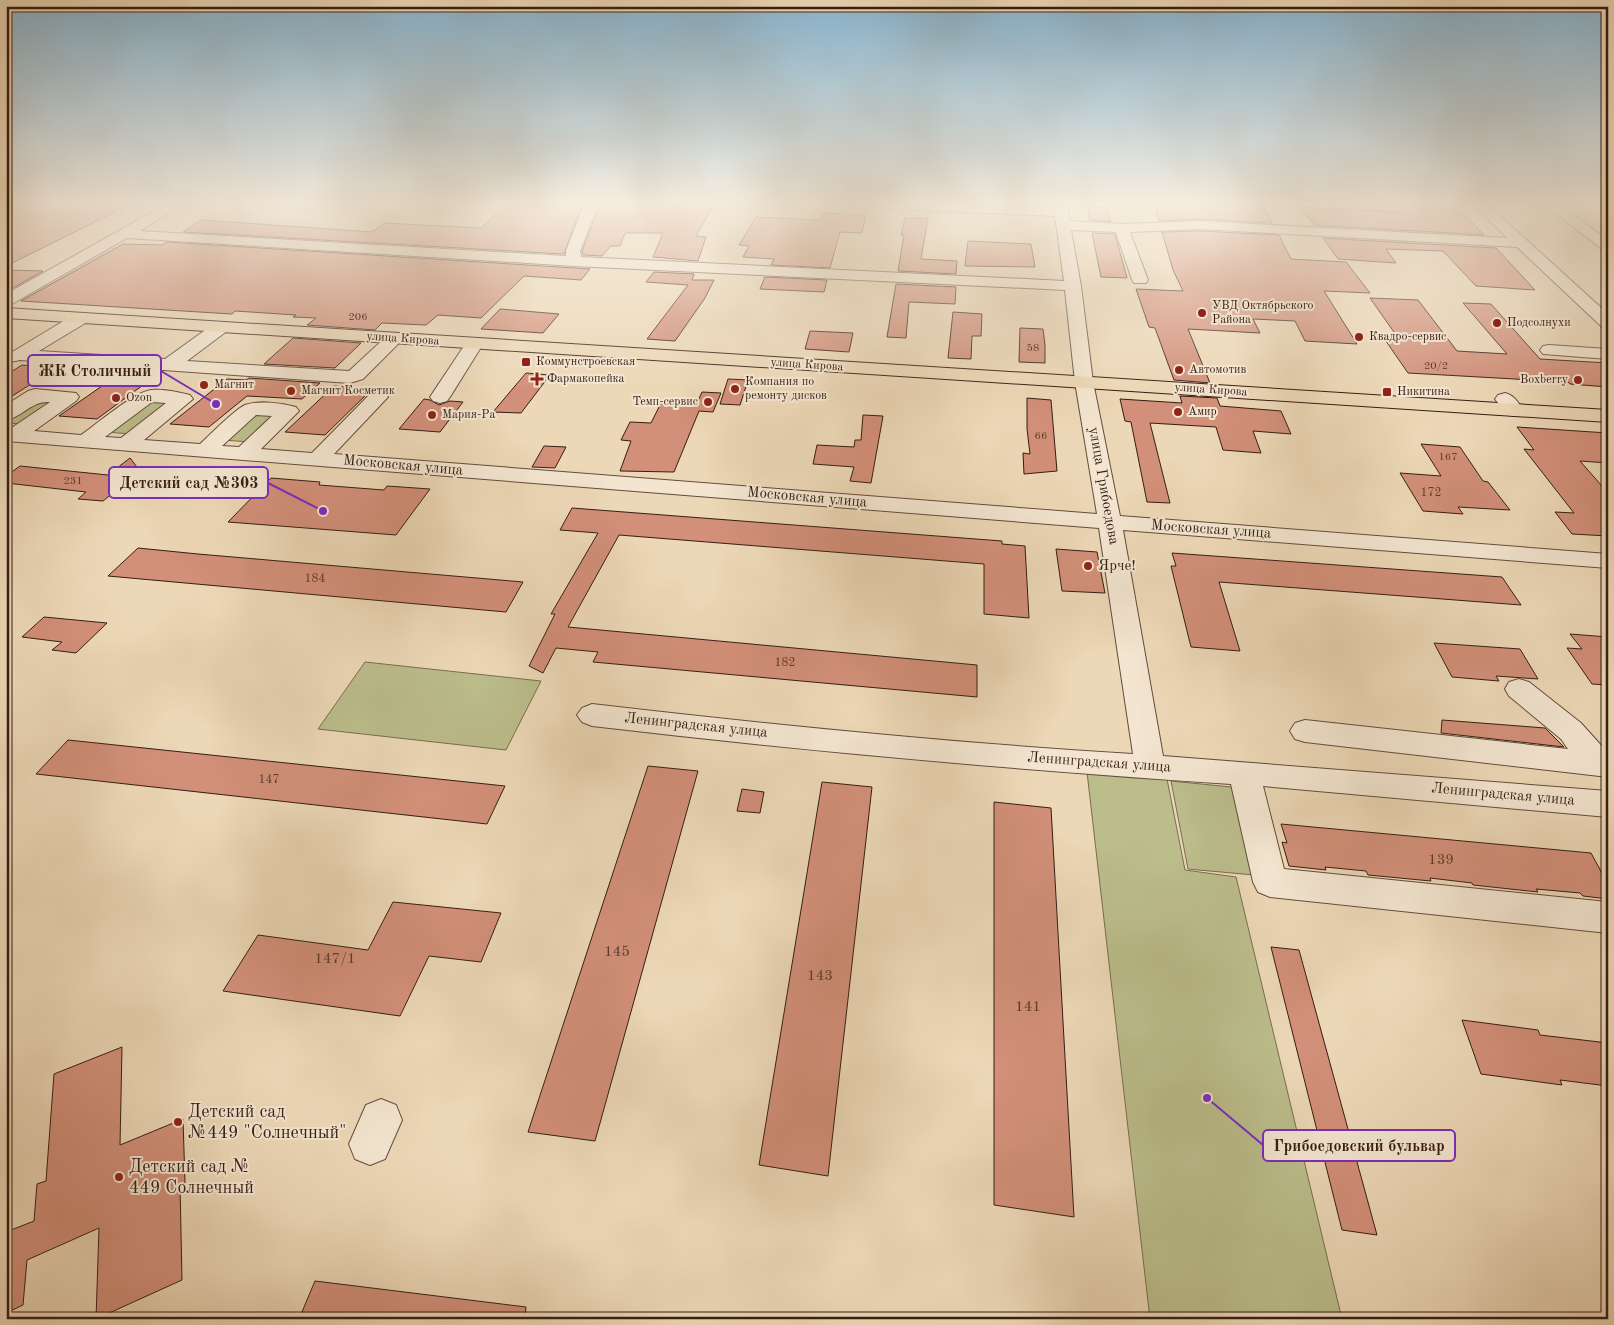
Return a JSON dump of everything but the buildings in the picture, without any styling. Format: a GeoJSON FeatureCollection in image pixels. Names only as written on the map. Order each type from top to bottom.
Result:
{"type":"FeatureCollection","features":[{"type":"Feature","properties":{"kind":"main road","name":"улица Кирова"},"geometry":{"type":"LineString","coordinates":[[6,313],[1084,382],[1509,404],[1608,416]]}},
{"type":"Feature","properties":{"kind":"street"},"geometry":{"type":"LineString","coordinates":[[6,300],[65,267]]}},
{"type":"Feature","properties":{"kind":"street"},"geometry":{"type":"LineString","coordinates":[[690,267],[1073,286]]}},
{"type":"Feature","properties":{"kind":"street","name":"улица Грибоедова"},"geometry":{"type":"LineString","coordinates":[[1070,267],[1084,382],[1110,522],[1150,767]]}},
{"type":"Feature","properties":{"kind":"street"},"geometry":{"type":"LineString","coordinates":[[1135,267],[1140,280]]}},
{"type":"Feature","properties":{"kind":"street"},"geometry":{"type":"LineString","coordinates":[[1547,267],[1608,323]]}},
{"type":"Feature","properties":{"kind":"street"},"geometry":{"type":"LineString","coordinates":[[13,357],[81,318]]}},
{"type":"Feature","properties":{"kind":"street"},"geometry":{"type":"LineString","coordinates":[[169,365],[220,327]]}},
{"type":"Feature","properties":{"kind":"street"},"geometry":{"type":"LineString","coordinates":[[13,357],[354,376],[394,339]]}},
{"type":"Feature","properties":{"kind":"street"},"geometry":{"type":"LineString","coordinates":[[440,397],[474,344]]}},
{"type":"Feature","properties":{"kind":"street"},"geometry":{"type":"LineString","coordinates":[[1548,350],[1608,354]]}},
{"type":"Feature","properties":{"kind":"street"},"geometry":{"type":"LineString","coordinates":[[6,414],[35,395],[69,397],[10,435]]}},
{"type":"Feature","properties":{"kind":"street"},"geometry":{"type":"LineString","coordinates":[[86,441],[145,398],[151,396],[183,399],[126,444]]}},
{"type":"Feature","properties":{"kind":"street"},"geometry":{"type":"LineString","coordinates":[[317,460],[378,396]]}},
{"type":"Feature","properties":{"kind":"street"},"geometry":{"type":"LineString","coordinates":[[204,451],[250,410],[289,411],[244,454]]}},
{"type":"Feature","properties":{"kind":"street","name":"Московская улица"},"geometry":{"type":"LineString","coordinates":[[10,435],[1608,561]]}},
{"type":"Feature","properties":{"kind":"street"},"geometry":{"type":"LineString","coordinates":[[1519,689],[1571,731],[1602,764]]}},
{"type":"Feature","properties":{"kind":"street","name":"Ленинградская улица"},"geometry":{"type":"LineString","coordinates":[[592,715],[722,730],[991,755],[1244,773],[1608,804]]}},
{"type":"Feature","properties":{"kind":"street"},"geometry":{"type":"LineString","coordinates":[[1305,731],[1602,764]]}},
{"type":"Feature","properties":{"kind":"street"},"geometry":{"type":"LineString","coordinates":[[1244,773],[1270,882],[1608,918]]}},
{"type":"Feature","properties":{"kind":"green space"},"geometry":{"type":"Polygon","coordinates":[[[35,398],[59,400],[24,424],[6,423],[6,417],[35,398]]]}},
{"type":"Feature","properties":{"kind":"green space"},"geometry":{"type":"Polygon","coordinates":[[[147,400],[174,402],[133,434],[104,432],[147,400]]]}},
{"type":"Feature","properties":{"kind":"green space"},"geometry":{"type":"Polygon","coordinates":[[[254,412],[281,414],[250,442],[223,440],[254,412]]]}},
{"type":"Feature","properties":{"kind":"green space"},"geometry":{"type":"Polygon","coordinates":[[[365,662],[541,681],[506,750],[318,729],[365,662]]]}},
{"type":"Feature","properties":{"kind":"green space"},"geometry":{"type":"Polygon","coordinates":[[[1087,772],[1167,779],[1185,870],[1236,877],[1342,1319],[1150,1319],[1087,772]]]}},
{"type":"Feature","properties":{"kind":"green space"},"geometry":{"type":"Polygon","coordinates":[[[1171,781],[1241,788],[1265,876],[1188,869],[1171,781]]]}},
{"type":"Feature","properties":{"kind":"place","name":"УВД Октябрьского Района"},"geometry":{"type":"Point","coordinates":[1202,313]}},
{"type":"Feature","properties":{"kind":"place","name":"Подсолнухи"},"geometry":{"type":"Point","coordinates":[1497,323]}},
{"type":"Feature","properties":{"kind":"place","name":"Квадро-сервис"},"geometry":{"type":"Point","coordinates":[1359,337]}},
{"type":"Feature","properties":{"kind":"place","name":"Коммунстроевская"},"geometry":{"type":"Point","coordinates":[526,362]}},
{"type":"Feature","properties":{"kind":"place","name":"Автомотив"},"geometry":{"type":"Point","coordinates":[1179,370]}},
{"type":"Feature","properties":{"kind":"place","name":"Фармакопейка"},"geometry":{"type":"Point","coordinates":[537,379]}},
{"type":"Feature","properties":{"kind":"place","name":"Boxberry"},"geometry":{"type":"Point","coordinates":[1578,380]}},
{"type":"Feature","properties":{"kind":"place","name":"Магнит"},"geometry":{"type":"Point","coordinates":[204,385]}},
{"type":"Feature","properties":{"kind":"place","name":"Компания по ремонту дисков"},"geometry":{"type":"Point","coordinates":[735,389]}},
{"type":"Feature","properties":{"kind":"place","name":"Магнит Косметик"},"geometry":{"type":"Point","coordinates":[291,391]}},
{"type":"Feature","properties":{"kind":"place","name":"Никитина"},"geometry":{"type":"Point","coordinates":[1387,392]}},
{"type":"Feature","properties":{"kind":"place","name":"Ozon"},"geometry":{"type":"Point","coordinates":[116,398]}},
{"type":"Feature","properties":{"kind":"place","name":"Темп-сервис"},"geometry":{"type":"Point","coordinates":[708,402]}},
{"type":"Feature","properties":{"kind":"place","name":"ЖК Столичный"},"geometry":{"type":"Point","coordinates":[216,404]}},
{"type":"Feature","properties":{"kind":"place","name":"Амир"},"geometry":{"type":"Point","coordinates":[1178,412]}},
{"type":"Feature","properties":{"kind":"place","name":"Мария-Ра"},"geometry":{"type":"Point","coordinates":[432,415]}},
{"type":"Feature","properties":{"kind":"place","name":"Детский сад №303"},"geometry":{"type":"Point","coordinates":[323,511]}},
{"type":"Feature","properties":{"kind":"place","name":"Ярче!"},"geometry":{"type":"Point","coordinates":[1088,566]}},
{"type":"Feature","properties":{"kind":"place","name":"Грибоедовский бульвар"},"geometry":{"type":"Point","coordinates":[1207,1098]}},
{"type":"Feature","properties":{"kind":"place","name":"Детский сад №449 \"Солнечный\""},"geometry":{"type":"Point","coordinates":[178,1122]}},
{"type":"Feature","properties":{"kind":"place","name":"Детский сад № 449 Солнечный"},"geometry":{"type":"Point","coordinates":[119,1177]}}]}
